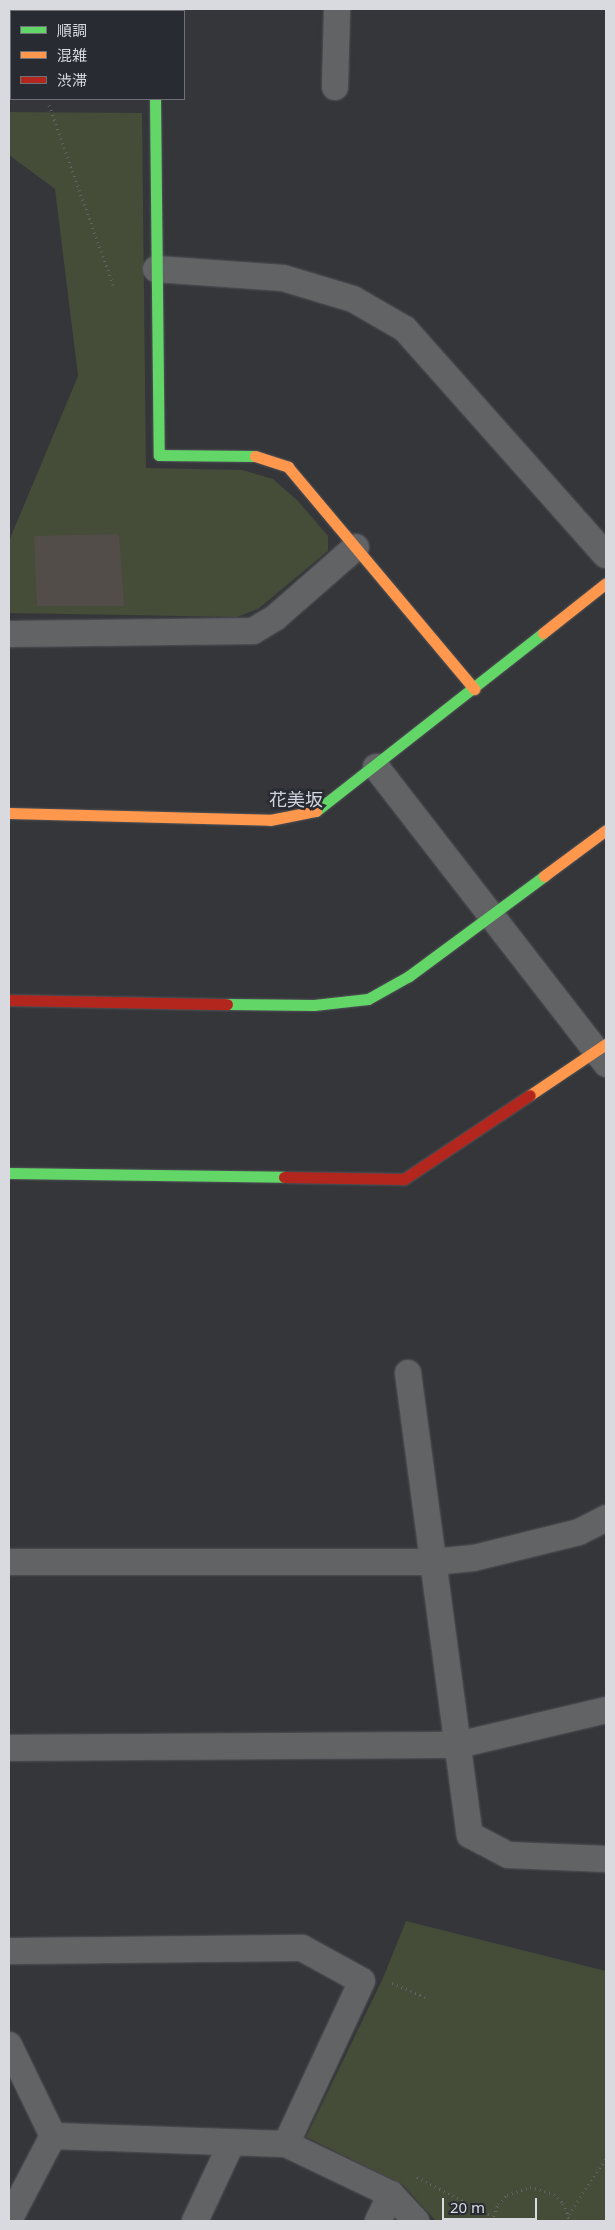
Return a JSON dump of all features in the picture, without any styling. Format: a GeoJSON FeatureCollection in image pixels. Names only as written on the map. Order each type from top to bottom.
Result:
{"type":"FeatureCollection","features":[{"type":"Feature","properties":{"kind":"street"},"geometry":{"type":"LineString","coordinates":[[335,87],[337,9]]}},
{"type":"Feature","properties":{"kind":"street"},"geometry":{"type":"LineString","coordinates":[[155,100],[159,455],[257,456],[288,467],[474,689]]}},
{"type":"Feature","properties":{"kind":"street"},"geometry":{"type":"LineString","coordinates":[[156,269],[284,278],[353,299],[405,329],[606,556]]}},
{"type":"Feature","properties":{"kind":"street"},"geometry":{"type":"LineString","coordinates":[[9,634],[253,631],[276,616],[356,547]]}},
{"type":"Feature","properties":{"kind":"street"},"geometry":{"type":"LineString","coordinates":[[9,813],[270,820],[312,814],[376,767],[606,583]]}},
{"type":"Feature","properties":{"kind":"street"},"geometry":{"type":"LineString","coordinates":[[9,1174],[404,1179],[603,1053],[490,914],[376,767]]}},
{"type":"Feature","properties":{"kind":"street"},"geometry":{"type":"LineString","coordinates":[[9,1000],[314,1005],[368,999],[409,976],[490,914],[606,830]]}},
{"type":"Feature","properties":{"kind":"street"},"geometry":{"type":"LineString","coordinates":[[408,1373],[470,1835],[508,1855],[606,1859]]}},
{"type":"Feature","properties":{"kind":"street"},"geometry":{"type":"LineString","coordinates":[[9,1562],[433,1562],[474,1558],[578,1532],[606,1518]]}},
{"type":"Feature","properties":{"kind":"street"},"geometry":{"type":"LineString","coordinates":[[9,1748],[458,1745],[606,1710]]}},
{"type":"Feature","properties":{"kind":"street"},"geometry":{"type":"LineString","coordinates":[[9,1951],[302,1948],[362,1981],[286,2144]]}},
{"type":"Feature","properties":{"kind":"street"},"geometry":{"type":"LineString","coordinates":[[9,2044],[53,2136]]}},
{"type":"Feature","properties":{"kind":"street"},"geometry":{"type":"LineString","coordinates":[[53,2136],[286,2144],[391,2194],[416,2221]]}},
{"type":"Feature","properties":{"kind":"street"},"geometry":{"type":"LineString","coordinates":[[9,2220],[53,2136]]}},
{"type":"Feature","properties":{"kind":"street"},"geometry":{"type":"LineString","coordinates":[[195,2221],[232,2142]]}},
{"type":"Feature","properties":{"kind":"street"},"geometry":{"type":"LineString","coordinates":[[378,2221],[391,2194]]}},
{"type":"Feature","properties":{"kind":"path"},"geometry":{"type":"LineString","coordinates":[[49,105],[114,288]]}},
{"type":"Feature","properties":{"kind":"path"},"geometry":{"type":"LineString","coordinates":[[9,526],[14,528]]}},
{"type":"Feature","properties":{"kind":"path"},"geometry":{"type":"LineString","coordinates":[[385,1990],[390,1982],[428,1998]]}},
{"type":"Feature","properties":{"kind":"path"},"geometry":{"type":"LineString","coordinates":[[569,2214],[606,2158]]}},
{"type":"Feature","properties":{"kind":"path"},"geometry":{"type":"LineString","coordinates":[[492,2221],[498,2204],[507,2195],[530,2187],[554,2194],[569,2214],[570,2221]]}},
{"type":"Feature","properties":{"kind":"green space"},"geometry":{"type":"Polygon","coordinates":[[[9,112],[142,113],[146,468],[242,470],[273,479],[298,501],[328,536],[328,551],[258,609],[237,617],[9,613],[9,541],[78,376],[55,189],[9,155],[9,112]]]}},
{"type":"Feature","properties":{"kind":"green space"},"geometry":{"type":"Polygon","coordinates":[[[406,1921],[606,1971],[606,2221],[436,2221],[402,2184],[306,2137],[383,1978],[406,1921]]]}},
{"type":"Feature","properties":{"kind":"building"},"geometry":{"type":"Polygon","coordinates":[[[119,534],[124,606],[37,606],[34,536],[119,534]]]}},
{"type":"Feature","properties":{"kind":"traffic: fast"},"geometry":{"type":"LineString","coordinates":[[155,100],[159,455],[255,456]]}},
{"type":"Feature","properties":{"kind":"traffic: fast"},"geometry":{"type":"LineString","coordinates":[[316,811],[543,633]]}},
{"type":"Feature","properties":{"kind":"traffic: fast"},"geometry":{"type":"LineString","coordinates":[[227,1004],[314,1005],[368,999],[409,976],[544,876]]}},
{"type":"Feature","properties":{"kind":"traffic: fast"},"geometry":{"type":"LineString","coordinates":[[9,1173],[284,1177]]}},
{"type":"Feature","properties":{"kind":"traffic: slow"},"geometry":{"type":"LineString","coordinates":[[255,456],[288,467],[474,689]]}},
{"type":"Feature","properties":{"kind":"traffic: slow"},"geometry":{"type":"LineString","coordinates":[[543,633],[606,583]]}},
{"type":"Feature","properties":{"kind":"traffic: slow"},"geometry":{"type":"LineString","coordinates":[[9,813],[270,820],[316,811]]}},
{"type":"Feature","properties":{"kind":"traffic: slow"},"geometry":{"type":"LineString","coordinates":[[544,876],[606,830]]}},
{"type":"Feature","properties":{"kind":"traffic: slow"},"geometry":{"type":"LineString","coordinates":[[530,1095],[606,1044]]}},
{"type":"Feature","properties":{"kind":"traffic: jam"},"geometry":{"type":"LineString","coordinates":[[9,1000],[227,1004]]}},
{"type":"Feature","properties":{"kind":"traffic: jam"},"geometry":{"type":"LineString","coordinates":[[284,1177],[404,1179],[530,1095]]}},
{"type":"Feature","properties":{"kind":"district","name":"花美坂"},"geometry":{"type":"Point","coordinates":[296,799]}}]}
